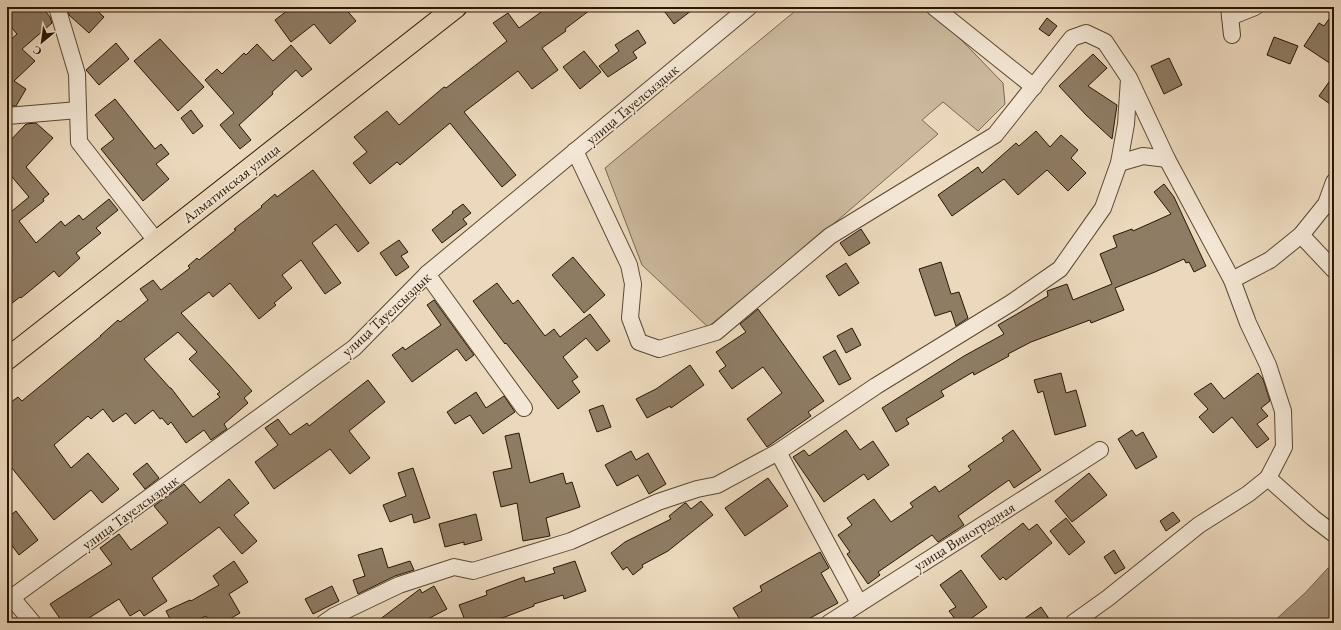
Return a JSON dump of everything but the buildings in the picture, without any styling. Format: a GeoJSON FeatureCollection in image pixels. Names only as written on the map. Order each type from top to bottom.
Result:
{"type":"FeatureCollection","features":[{"type":"Feature","properties":{"kind":"main road","name":"Алматинская улица"},"geometry":{"type":"LineString","coordinates":[[7,359],[456,7]]}},
{"type":"Feature","properties":{"kind":"street"},"geometry":{"type":"LineString","coordinates":[[57,7],[77,74],[79,142],[157,242]]}},
{"type":"Feature","properties":{"kind":"street","name":"улица Тауелсыздык"},"geometry":{"type":"LineString","coordinates":[[9,600],[354,348],[427,274],[749,7]]}},
{"type":"Feature","properties":{"kind":"street"},"geometry":{"type":"LineString","coordinates":[[934,7],[1034,86]]}},
{"type":"Feature","properties":{"kind":"street"},"geometry":{"type":"LineString","coordinates":[[1232,35],[1229,12],[1255,7]]}},
{"type":"Feature","properties":{"kind":"street"},"geometry":{"type":"LineString","coordinates":[[575,151],[629,265],[633,284],[630,318],[639,342],[659,349],[716,332],[830,236],[994,135],[1072,38],[1086,33],[1105,42],[1129,78],[1167,159],[1232,280],[1248,323],[1268,364],[1283,411],[1284,447],[1268,478],[1248,494],[1199,525],[1108,598],[1073,623]]}},
{"type":"Feature","properties":{"kind":"street"},"geometry":{"type":"LineString","coordinates":[[324,623],[334,616],[399,585],[454,567],[473,571],[571,541],[658,502],[697,489],[717,485],[778,452],[876,386],[1011,303],[1060,269],[1103,208],[1119,163],[1126,124],[1129,78]]}},
{"type":"Feature","properties":{"kind":"street"},"geometry":{"type":"LineString","coordinates":[[7,116],[78,110]]}},
{"type":"Feature","properties":{"kind":"street"},"geometry":{"type":"LineString","coordinates":[[1119,163],[1143,156],[1167,159]]}},
{"type":"Feature","properties":{"kind":"street"},"geometry":{"type":"LineString","coordinates":[[1232,280],[1270,260],[1301,235],[1326,204],[1334,182]]}},
{"type":"Feature","properties":{"kind":"street"},"geometry":{"type":"LineString","coordinates":[[1301,235],[1334,270]]}},
{"type":"Feature","properties":{"kind":"street"},"geometry":{"type":"LineString","coordinates":[[427,274],[524,408]]}},
{"type":"Feature","properties":{"kind":"street","name":"улица Виноградная"},"geometry":{"type":"LineString","coordinates":[[829,623],[1100,450]]}},
{"type":"Feature","properties":{"kind":"street"},"geometry":{"type":"LineString","coordinates":[[778,452],[859,603]]}},
{"type":"Feature","properties":{"kind":"street"},"geometry":{"type":"LineString","coordinates":[[1268,478],[1334,534]]}},
{"type":"Feature","properties":{"kind":"street"},"geometry":{"type":"LineString","coordinates":[[9,600],[33,623]]}},
{"type":"Feature","properties":{"kind":"shaded area"},"geometry":{"type":"Polygon","coordinates":[[[800,7],[924,7],[945,23],[1003,83],[1005,104],[978,131],[943,102],[922,120],[938,134],[795,257],[708,327],[642,265],[605,168],[800,7]]]}},
{"type":"Feature","properties":{"kind":"shaded area"},"geometry":{"type":"Polygon","coordinates":[[[1328,568],[1334,570],[1334,623],[1272,623],[1305,593],[1328,568]]]}}]}
